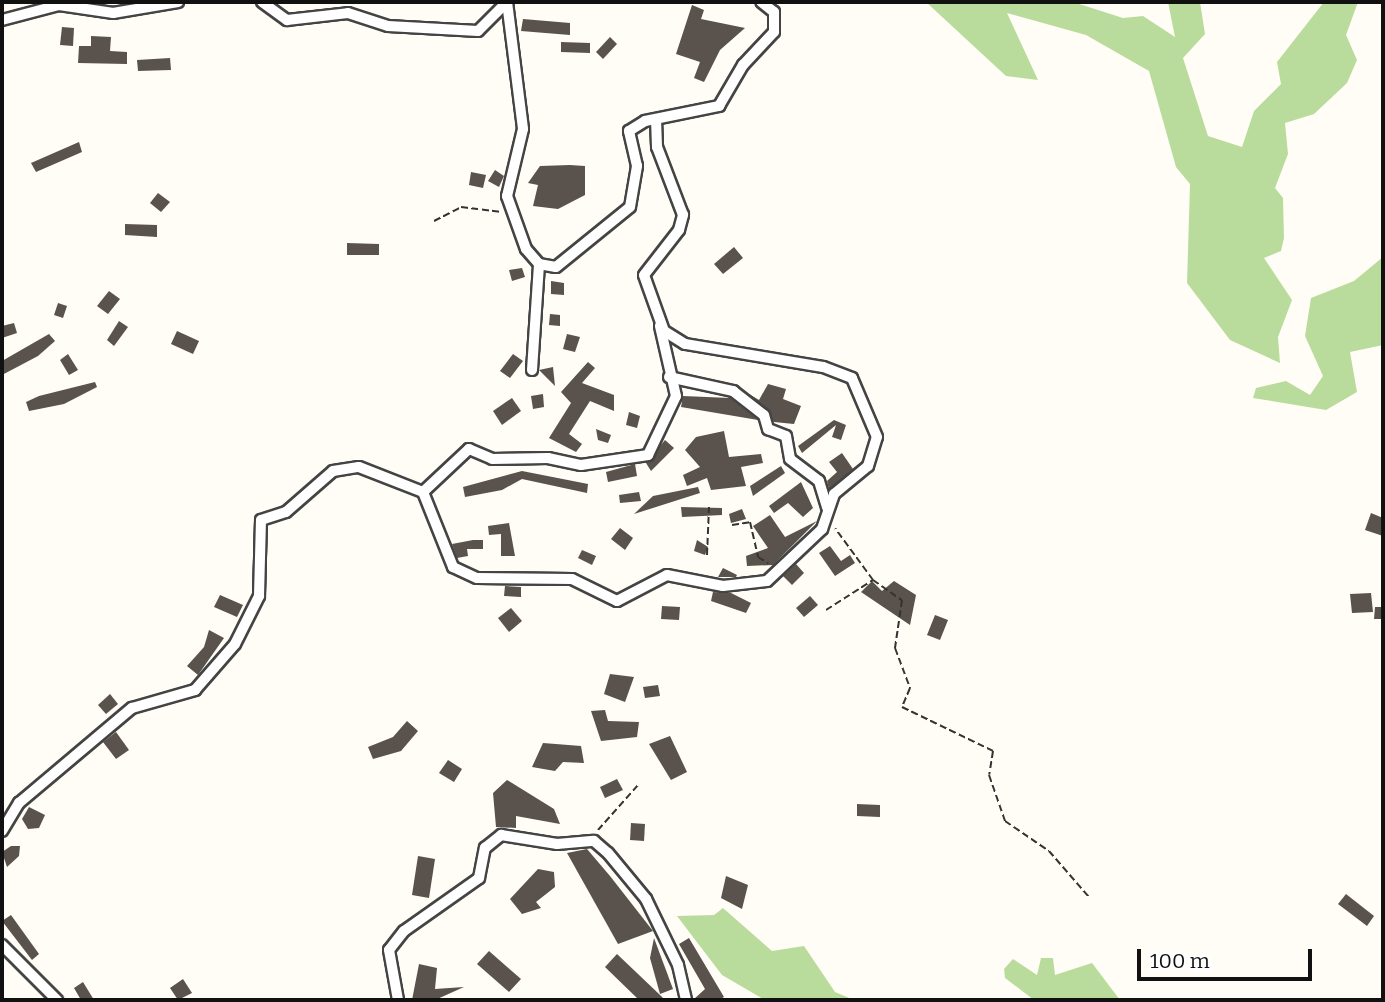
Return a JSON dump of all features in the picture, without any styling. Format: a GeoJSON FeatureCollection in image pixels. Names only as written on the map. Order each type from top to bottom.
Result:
{"type":"FeatureCollection","features":[{"type":"Feature","properties":{"kind":"street"},"geometry":{"type":"LineString","coordinates":[[2,20],[59,5],[113,13],[178,2]]}},
{"type":"Feature","properties":{"kind":"street"},"geometry":{"type":"LineString","coordinates":[[262,2],[287,20],[348,13],[388,26],[478,31],[507,2],[523,129],[508,196],[516,221],[539,264],[533,370]]}},
{"type":"Feature","properties":{"kind":"street"},"geometry":{"type":"LineString","coordinates":[[539,264],[556,267],[630,207],[637,166],[629,131],[656,120],[719,106],[743,65],[774,32],[774,12],[761,2]]}},
{"type":"Feature","properties":{"kind":"street"},"geometry":{"type":"LineString","coordinates":[[424,492],[469,449],[492,459],[548,457],[581,465],[648,456],[677,396],[670,377],[660,322],[645,275],[679,230],[683,215],[657,147],[656,120]]}},
{"type":"Feature","properties":{"kind":"street"},"geometry":{"type":"LineString","coordinates":[[424,492],[453,567],[477,579],[572,579],[617,601],[667,575],[747,587],[767,581],[775,568],[822,529],[834,495],[868,466],[877,437],[852,378],[823,367],[685,344],[660,322]]}},
{"type":"Feature","properties":{"kind":"street"},"geometry":{"type":"LineString","coordinates":[[670,377],[733,391],[764,415],[768,429],[786,436],[790,459],[819,481],[827,512]]}},
{"type":"Feature","properties":{"kind":"street"},"geometry":{"type":"LineString","coordinates":[[2,831],[19,803],[63,762],[132,708],[195,690],[226,656],[259,596],[261,520],[286,512],[346,466],[424,492]]}},
{"type":"Feature","properties":{"kind":"street"},"geometry":{"type":"LineString","coordinates":[[398,1000],[389,950],[404,931],[479,878],[491,839],[594,841],[646,899],[678,965],[686,1000]]}},
{"type":"Feature","properties":{"kind":"street"},"geometry":{"type":"LineString","coordinates":[[2,945],[57,1000]]}},
{"type":"Feature","properties":{"kind":"path"},"geometry":{"type":"LineString","coordinates":[[434,221],[479,205],[516,221]]}},
{"type":"Feature","properties":{"kind":"path"},"geometry":{"type":"LineString","coordinates":[[707,555],[709,507]]}},
{"type":"Feature","properties":{"kind":"path"},"geometry":{"type":"LineString","coordinates":[[827,512],[873,580],[902,600],[895,648],[910,688],[902,707],[993,751],[989,775],[1005,821],[1049,851],[1089,897]]}},
{"type":"Feature","properties":{"kind":"path"},"geometry":{"type":"LineString","coordinates":[[732,525],[750,522],[758,557],[775,568]]}},
{"type":"Feature","properties":{"kind":"path"},"geometry":{"type":"LineString","coordinates":[[826,610],[873,580]]}},
{"type":"Feature","properties":{"kind":"path"},"geometry":{"type":"LineString","coordinates":[[594,841],[600,822],[621,810],[639,784]]}},
{"type":"Feature","properties":{"kind":"green space"},"geometry":{"type":"Polygon","coordinates":[[[926,2],[1073,2],[1123,18],[1143,16],[1175,37],[1168,2],[1200,2],[1205,34],[1183,58],[1208,136],[1242,147],[1254,111],[1281,84],[1277,62],[1324,2],[1358,2],[1346,35],[1357,60],[1347,83],[1314,114],[1285,123],[1288,154],[1275,188],[1283,198],[1284,238],[1281,251],[1264,258],[1292,300],[1278,337],[1280,363],[1230,340],[1187,283],[1190,184],[1176,167],[1149,71],[1086,35],[1007,13],[1038,80],[1006,76],[926,2]]]}},
{"type":"Feature","properties":{"kind":"green space"},"geometry":{"type":"Polygon","coordinates":[[[1383,257],[1383,345],[1350,352],[1357,392],[1326,410],[1253,398],[1256,388],[1286,381],[1310,395],[1323,376],[1305,336],[1311,298],[1354,281],[1383,257]]]}},
{"type":"Feature","properties":{"kind":"green space"},"geometry":{"type":"Polygon","coordinates":[[[723,908],[772,951],[804,946],[835,992],[854,1000],[765,1000],[722,975],[677,916],[714,915],[723,908]]]}},
{"type":"Feature","properties":{"kind":"green space"},"geometry":{"type":"Polygon","coordinates":[[[1041,958],[1053,958],[1055,975],[1092,963],[1120,1000],[1034,1000],[1005,978],[1004,969],[1013,959],[1037,975],[1041,958]]]}},
{"type":"Feature","properties":{"kind":"building"},"geometry":{"type":"Polygon","coordinates":[[[692,5],[704,10],[701,19],[745,28],[720,50],[704,82],[694,78],[700,62],[676,54],[692,5]]]}},
{"type":"Feature","properties":{"kind":"building"},"geometry":{"type":"Polygon","coordinates":[[[523,19],[570,23],[570,35],[521,31],[523,19]]]}},
{"type":"Feature","properties":{"kind":"building"},"geometry":{"type":"Polygon","coordinates":[[[62,27],[74,28],[73,46],[60,45],[62,27]]]}},
{"type":"Feature","properties":{"kind":"building"},"geometry":{"type":"Polygon","coordinates":[[[91,36],[111,37],[110,51],[127,52],[127,64],[78,63],[79,46],[91,46],[91,36]]]}},
{"type":"Feature","properties":{"kind":"building"},"geometry":{"type":"Polygon","coordinates":[[[610,37],[617,44],[603,59],[596,52],[610,37]]]}},
{"type":"Feature","properties":{"kind":"building"},"geometry":{"type":"Polygon","coordinates":[[[561,42],[590,43],[590,53],[561,52],[561,42]]]}},
{"type":"Feature","properties":{"kind":"building"},"geometry":{"type":"Polygon","coordinates":[[[170,58],[171,70],[138,71],[137,60],[170,58]]]}},
{"type":"Feature","properties":{"kind":"building"},"geometry":{"type":"Polygon","coordinates":[[[79,142],[82,152],[36,172],[31,163],[79,142]]]}},
{"type":"Feature","properties":{"kind":"building"},"geometry":{"type":"Polygon","coordinates":[[[540,166],[585,166],[585,195],[558,209],[533,206],[538,185],[528,183],[540,166]]]}},
{"type":"Feature","properties":{"kind":"building"},"geometry":{"type":"Polygon","coordinates":[[[495,170],[504,176],[499,187],[488,181],[495,170]]]}},
{"type":"Feature","properties":{"kind":"building"},"geometry":{"type":"Polygon","coordinates":[[[471,172],[486,175],[483,188],[469,185],[471,172]]]}},
{"type":"Feature","properties":{"kind":"building"},"geometry":{"type":"Polygon","coordinates":[[[158,193],[170,202],[161,212],[150,203],[158,193]]]}},
{"type":"Feature","properties":{"kind":"building"},"geometry":{"type":"Polygon","coordinates":[[[125,224],[157,225],[157,237],[125,235],[125,224]]]}},
{"type":"Feature","properties":{"kind":"building"},"geometry":{"type":"Polygon","coordinates":[[[347,243],[379,244],[379,255],[347,255],[347,243]]]}},
{"type":"Feature","properties":{"kind":"building"},"geometry":{"type":"Polygon","coordinates":[[[734,247],[743,258],[723,274],[714,264],[734,247]]]}},
{"type":"Feature","properties":{"kind":"building"},"geometry":{"type":"Polygon","coordinates":[[[522,268],[525,277],[512,281],[509,270],[522,268]]]}},
{"type":"Feature","properties":{"kind":"building"},"geometry":{"type":"Polygon","coordinates":[[[551,281],[564,283],[564,295],[551,294],[551,281]]]}},
{"type":"Feature","properties":{"kind":"building"},"geometry":{"type":"Polygon","coordinates":[[[109,291],[120,299],[108,314],[97,306],[109,291]]]}},
{"type":"Feature","properties":{"kind":"building"},"geometry":{"type":"Polygon","coordinates":[[[58,303],[67,306],[63,318],[54,315],[58,303]]]}},
{"type":"Feature","properties":{"kind":"building"},"geometry":{"type":"Polygon","coordinates":[[[550,314],[560,315],[560,326],[549,325],[550,314]]]}},
{"type":"Feature","properties":{"kind":"building"},"geometry":{"type":"Polygon","coordinates":[[[119,321],[128,327],[114,346],[107,340],[119,321]]]}},
{"type":"Feature","properties":{"kind":"building"},"geometry":{"type":"Polygon","coordinates":[[[14,323],[17,333],[2,338],[2,326],[14,323]]]}},
{"type":"Feature","properties":{"kind":"building"},"geometry":{"type":"Polygon","coordinates":[[[177,331],[199,341],[193,354],[171,344],[177,331]]]}},
{"type":"Feature","properties":{"kind":"building"},"geometry":{"type":"Polygon","coordinates":[[[49,334],[55,341],[38,356],[2,375],[2,361],[49,334]]]}},
{"type":"Feature","properties":{"kind":"building"},"geometry":{"type":"Polygon","coordinates":[[[567,334],[580,337],[575,352],[563,349],[567,334]]]}},
{"type":"Feature","properties":{"kind":"building"},"geometry":{"type":"Polygon","coordinates":[[[68,354],[78,370],[69,375],[60,360],[68,354]]]}},
{"type":"Feature","properties":{"kind":"building"},"geometry":{"type":"Polygon","coordinates":[[[513,354],[523,361],[510,378],[500,371],[513,354]]]}},
{"type":"Feature","properties":{"kind":"building"},"geometry":{"type":"Polygon","coordinates":[[[588,362],[595,368],[582,383],[614,395],[614,411],[590,401],[569,434],[582,444],[576,452],[549,438],[571,403],[561,392],[588,362]]]}},
{"type":"Feature","properties":{"kind":"building"},"geometry":{"type":"Polygon","coordinates":[[[553,367],[555,386],[539,370],[553,367]]]}},
{"type":"Feature","properties":{"kind":"building"},"geometry":{"type":"Polygon","coordinates":[[[95,382],[97,387],[64,404],[29,411],[26,402],[39,396],[95,382]]]}},
{"type":"Feature","properties":{"kind":"building"},"geometry":{"type":"Polygon","coordinates":[[[768,384],[786,389],[783,399],[801,406],[794,424],[774,422],[749,394],[759,400],[768,384]]]}},
{"type":"Feature","properties":{"kind":"building"},"geometry":{"type":"Polygon","coordinates":[[[543,394],[544,407],[533,409],[531,396],[543,394]]]}},
{"type":"Feature","properties":{"kind":"building"},"geometry":{"type":"Polygon","coordinates":[[[683,396],[730,398],[758,420],[681,407],[683,396]]]}},
{"type":"Feature","properties":{"kind":"building"},"geometry":{"type":"Polygon","coordinates":[[[512,398],[521,411],[502,425],[493,411],[512,398]]]}},
{"type":"Feature","properties":{"kind":"building"},"geometry":{"type":"Polygon","coordinates":[[[629,412],[640,416],[637,428],[626,425],[629,412]]]}},
{"type":"Feature","properties":{"kind":"building"},"geometry":{"type":"Polygon","coordinates":[[[834,420],[846,425],[841,440],[832,437],[836,425],[802,453],[798,446],[834,420]]]}},
{"type":"Feature","properties":{"kind":"building"},"geometry":{"type":"Polygon","coordinates":[[[596,429],[611,435],[608,443],[598,440],[596,429]]]}},
{"type":"Feature","properties":{"kind":"building"},"geometry":{"type":"Polygon","coordinates":[[[724,431],[729,457],[761,454],[763,463],[741,467],[746,486],[711,490],[707,478],[687,486],[683,475],[700,467],[685,450],[696,437],[724,431]]]}},
{"type":"Feature","properties":{"kind":"building"},"geometry":{"type":"Polygon","coordinates":[[[665,440],[674,448],[651,471],[646,463],[665,440]]]}},
{"type":"Feature","properties":{"kind":"building"},"geometry":{"type":"Polygon","coordinates":[[[842,453],[853,469],[829,489],[827,481],[837,472],[829,462],[842,453]]]}},
{"type":"Feature","properties":{"kind":"building"},"geometry":{"type":"Polygon","coordinates":[[[635,464],[637,476],[608,482],[606,472],[635,464]]]}},
{"type":"Feature","properties":{"kind":"building"},"geometry":{"type":"Polygon","coordinates":[[[781,466],[785,473],[753,496],[750,486],[781,466]]]}},
{"type":"Feature","properties":{"kind":"building"},"geometry":{"type":"Polygon","coordinates":[[[522,471],[588,484],[587,493],[522,479],[502,490],[465,497],[463,487],[522,471]]]}},
{"type":"Feature","properties":{"kind":"building"},"geometry":{"type":"Polygon","coordinates":[[[801,482],[813,508],[803,517],[788,503],[774,513],[769,506],[801,482]]]}},
{"type":"Feature","properties":{"kind":"building"},"geometry":{"type":"Polygon","coordinates":[[[698,487],[700,493],[634,514],[653,496],[698,487]]]}},
{"type":"Feature","properties":{"kind":"building"},"geometry":{"type":"Polygon","coordinates":[[[639,492],[641,501],[620,503],[619,495],[639,492]]]}},
{"type":"Feature","properties":{"kind":"building"},"geometry":{"type":"Polygon","coordinates":[[[681,507],[722,508],[722,515],[682,517],[681,507]]]}},
{"type":"Feature","properties":{"kind":"building"},"geometry":{"type":"Polygon","coordinates":[[[742,509],[746,519],[731,523],[729,514],[742,509]]]}},
{"type":"Feature","properties":{"kind":"building"},"geometry":{"type":"Polygon","coordinates":[[[1371,513],[1383,518],[1383,536],[1365,530],[1371,513]]]}},
{"type":"Feature","properties":{"kind":"building"},"geometry":{"type":"Polygon","coordinates":[[[770,515],[785,537],[817,521],[773,565],[747,566],[746,556],[768,548],[753,526],[770,515]]]}},
{"type":"Feature","properties":{"kind":"building"},"geometry":{"type":"Polygon","coordinates":[[[509,523],[515,556],[501,556],[501,534],[489,535],[488,526],[509,523]]]}},
{"type":"Feature","properties":{"kind":"building"},"geometry":{"type":"Polygon","coordinates":[[[620,528],[633,538],[625,550],[611,539],[620,528]]]}},
{"type":"Feature","properties":{"kind":"building"},"geometry":{"type":"Polygon","coordinates":[[[483,540],[483,549],[467,549],[468,556],[457,558],[452,544],[483,540]]]}},
{"type":"Feature","properties":{"kind":"building"},"geometry":{"type":"Polygon","coordinates":[[[697,540],[708,547],[705,555],[694,551],[697,540]]]}},
{"type":"Feature","properties":{"kind":"building"},"geometry":{"type":"Polygon","coordinates":[[[830,546],[841,561],[850,555],[855,563],[835,576],[819,553],[830,546]]]}},
{"type":"Feature","properties":{"kind":"building"},"geometry":{"type":"Polygon","coordinates":[[[582,550],[596,556],[592,565],[578,558],[582,550]]]}},
{"type":"Feature","properties":{"kind":"building"},"geometry":{"type":"Polygon","coordinates":[[[796,564],[804,573],[792,585],[783,576],[796,564]]]}},
{"type":"Feature","properties":{"kind":"building"},"geometry":{"type":"Polygon","coordinates":[[[723,568],[737,575],[736,577],[718,577],[723,568]]]}},
{"type":"Feature","properties":{"kind":"building"},"geometry":{"type":"Polygon","coordinates":[[[872,581],[882,591],[894,581],[916,595],[910,625],[861,592],[872,581]]]}},
{"type":"Feature","properties":{"kind":"building"},"geometry":{"type":"Polygon","coordinates":[[[505,586],[521,587],[521,597],[504,596],[505,586]]]}},
{"type":"Feature","properties":{"kind":"building"},"geometry":{"type":"Polygon","coordinates":[[[713,592],[731,593],[751,603],[746,613],[711,601],[713,592]]]}},
{"type":"Feature","properties":{"kind":"building"},"geometry":{"type":"Polygon","coordinates":[[[1371,593],[1373,612],[1352,613],[1350,594],[1371,593]]]}},
{"type":"Feature","properties":{"kind":"building"},"geometry":{"type":"Polygon","coordinates":[[[220,595],[243,605],[237,617],[214,607],[220,595]]]}},
{"type":"Feature","properties":{"kind":"building"},"geometry":{"type":"Polygon","coordinates":[[[810,596],[818,605],[804,617],[796,608],[810,596]]]}},
{"type":"Feature","properties":{"kind":"building"},"geometry":{"type":"Polygon","coordinates":[[[662,606],[680,607],[679,620],[661,619],[662,606]]]}},
{"type":"Feature","properties":{"kind":"building"},"geometry":{"type":"Polygon","coordinates":[[[1375,607],[1383,607],[1383,619],[1374,619],[1375,607]]]}},
{"type":"Feature","properties":{"kind":"building"},"geometry":{"type":"Polygon","coordinates":[[[511,608],[522,621],[509,632],[498,618],[511,608]]]}},
{"type":"Feature","properties":{"kind":"building"},"geometry":{"type":"Polygon","coordinates":[[[935,615],[948,620],[940,640],[927,635],[935,615]]]}},
{"type":"Feature","properties":{"kind":"building"},"geometry":{"type":"Polygon","coordinates":[[[209,630],[224,638],[198,675],[187,666],[204,647],[209,630]]]}},
{"type":"Feature","properties":{"kind":"building"},"geometry":{"type":"Polygon","coordinates":[[[610,674],[634,677],[625,702],[604,694],[610,674]]]}},
{"type":"Feature","properties":{"kind":"building"},"geometry":{"type":"Polygon","coordinates":[[[658,685],[660,696],[645,698],[643,687],[658,685]]]}},
{"type":"Feature","properties":{"kind":"building"},"geometry":{"type":"Polygon","coordinates":[[[110,694],[118,704],[106,714],[98,705],[110,694]]]}},
{"type":"Feature","properties":{"kind":"building"},"geometry":{"type":"Polygon","coordinates":[[[605,710],[608,721],[639,722],[637,737],[601,741],[591,711],[605,710]]]}},
{"type":"Feature","properties":{"kind":"building"},"geometry":{"type":"Polygon","coordinates":[[[407,721],[418,731],[401,751],[373,759],[368,747],[393,737],[407,721]]]}},
{"type":"Feature","properties":{"kind":"building"},"geometry":{"type":"Polygon","coordinates":[[[116,732],[129,750],[116,759],[103,742],[116,732]]]}},
{"type":"Feature","properties":{"kind":"building"},"geometry":{"type":"Polygon","coordinates":[[[670,736],[687,772],[671,780],[649,744],[670,736]]]}},
{"type":"Feature","properties":{"kind":"building"},"geometry":{"type":"Polygon","coordinates":[[[543,743],[581,746],[584,763],[563,762],[555,771],[532,767],[543,743]]]}},
{"type":"Feature","properties":{"kind":"building"},"geometry":{"type":"Polygon","coordinates":[[[448,760],[462,769],[454,782],[439,773],[448,760]]]}},
{"type":"Feature","properties":{"kind":"building"},"geometry":{"type":"Polygon","coordinates":[[[617,779],[623,790],[605,798],[600,787],[617,779]]]}},
{"type":"Feature","properties":{"kind":"building"},"geometry":{"type":"Polygon","coordinates":[[[507,780],[554,809],[560,824],[516,816],[516,828],[496,827],[493,793],[507,780]]]}},
{"type":"Feature","properties":{"kind":"building"},"geometry":{"type":"Polygon","coordinates":[[[857,804],[880,805],[880,817],[857,816],[857,804]]]}},
{"type":"Feature","properties":{"kind":"building"},"geometry":{"type":"Polygon","coordinates":[[[29,807],[45,815],[39,828],[28,829],[22,819],[29,807]]]}},
{"type":"Feature","properties":{"kind":"building"},"geometry":{"type":"Polygon","coordinates":[[[631,823],[645,824],[644,841],[630,840],[631,823]]]}},
{"type":"Feature","properties":{"kind":"building"},"geometry":{"type":"Polygon","coordinates":[[[11,846],[20,846],[19,856],[7,867],[2,852],[11,846]]]}},
{"type":"Feature","properties":{"kind":"building"},"geometry":{"type":"Polygon","coordinates":[[[587,849],[653,931],[618,944],[567,853],[587,849]]]}},
{"type":"Feature","properties":{"kind":"building"},"geometry":{"type":"Polygon","coordinates":[[[418,856],[435,859],[429,898],[412,895],[418,856]]]}},
{"type":"Feature","properties":{"kind":"building"},"geometry":{"type":"Polygon","coordinates":[[[538,869],[554,872],[555,887],[536,902],[541,908],[522,914],[510,899],[538,869]]]}},
{"type":"Feature","properties":{"kind":"building"},"geometry":{"type":"Polygon","coordinates":[[[726,876],[748,885],[742,909],[721,898],[726,876]]]}},
{"type":"Feature","properties":{"kind":"building"},"geometry":{"type":"Polygon","coordinates":[[[1346,894],[1374,916],[1367,926],[1338,904],[1346,894]]]}},
{"type":"Feature","properties":{"kind":"building"},"geometry":{"type":"Polygon","coordinates":[[[11,915],[39,954],[32,960],[2,921],[11,915]]]}},
{"type":"Feature","properties":{"kind":"building"},"geometry":{"type":"Polygon","coordinates":[[[654,938],[673,989],[660,994],[650,958],[654,938]]]}},
{"type":"Feature","properties":{"kind":"building"},"geometry":{"type":"Polygon","coordinates":[[[689,938],[724,997],[719,1000],[693,1000],[705,989],[679,944],[689,938]]]}},
{"type":"Feature","properties":{"kind":"building"},"geometry":{"type":"Polygon","coordinates":[[[489,951],[521,979],[509,992],[477,964],[489,951]]]}},
{"type":"Feature","properties":{"kind":"building"},"geometry":{"type":"Polygon","coordinates":[[[617,954],[665,1000],[639,1000],[605,967],[617,954]]]}},
{"type":"Feature","properties":{"kind":"building"},"geometry":{"type":"Polygon","coordinates":[[[419,964],[437,968],[435,989],[464,987],[435,1000],[412,1000],[419,964]]]}},
{"type":"Feature","properties":{"kind":"building"},"geometry":{"type":"Polygon","coordinates":[[[183,979],[192,993],[178,1000],[170,988],[183,979]]]}},
{"type":"Feature","properties":{"kind":"building"},"geometry":{"type":"Polygon","coordinates":[[[83,982],[94,1000],[81,1000],[74,988],[83,982]]]}}]}
